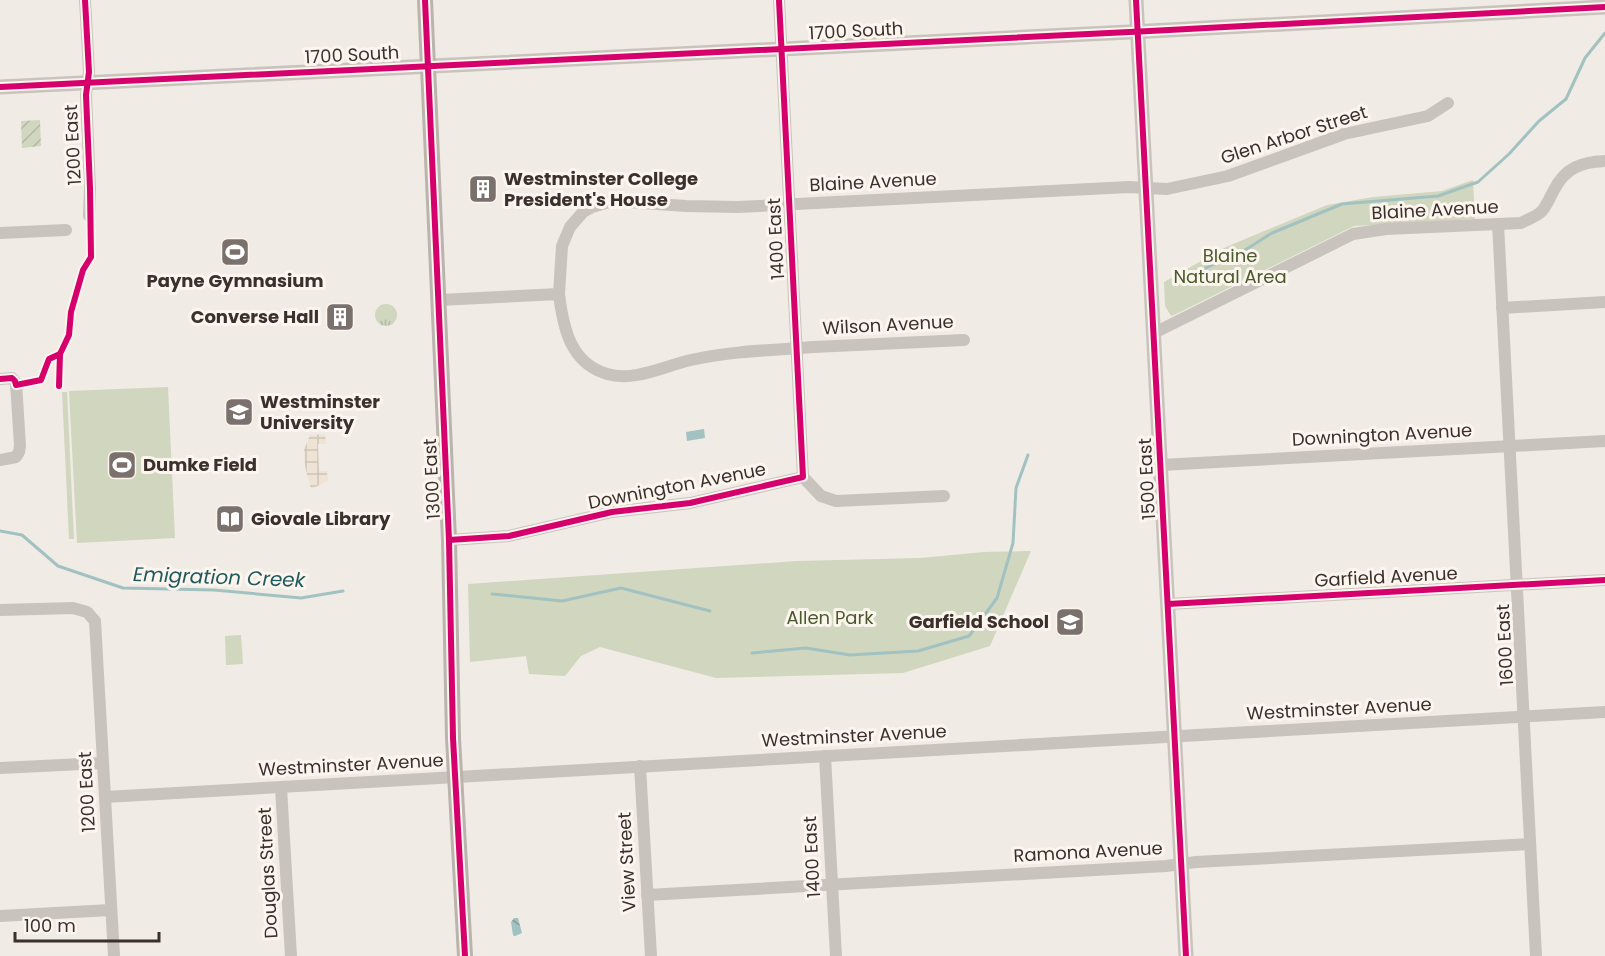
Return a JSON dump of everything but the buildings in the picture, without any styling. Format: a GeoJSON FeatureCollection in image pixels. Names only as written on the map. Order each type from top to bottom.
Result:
{"type":"FeatureCollection","features":[{"type":"Feature","properties":{"kind":"main road","name":"1300 East"},"geometry":{"type":"LineString","coordinates":[[425,0],[450,540],[455,777],[465,956]]}},
{"type":"Feature","properties":{"kind":"street","name":"1200 East"},"geometry":{"type":"LineString","coordinates":[[85,0],[89,72],[86,95],[89,216]]}},
{"type":"Feature","properties":{"kind":"street","name":"1400 East"},"geometry":{"type":"LineString","coordinates":[[778,0],[803,477]]}},
{"type":"Feature","properties":{"kind":"street","name":"1500 East"},"geometry":{"type":"LineString","coordinates":[[1136,0],[1186,956]]}},
{"type":"Feature","properties":{"kind":"street","name":"1700 South"},"geometry":{"type":"LineString","coordinates":[[0,87],[1138,32],[1485,7],[1605,7]]}},
{"type":"Feature","properties":{"kind":"street","name":"Glen Arbor Street"},"geometry":{"type":"LineString","coordinates":[[1147,188],[1167,189],[1228,176],[1344,134],[1428,116],[1448,103]]}},
{"type":"Feature","properties":{"kind":"street","name":"Blaine Avenue"},"geometry":{"type":"LineString","coordinates":[[1154,333],[1353,234],[1386,229],[1521,223],[1543,210],[1564,173],[1575,166],[1605,161]]}},
{"type":"Feature","properties":{"kind":"street","name":"Blaine Avenue"},"geometry":{"type":"LineString","coordinates":[[559,294],[560,255],[565,237],[576,220],[592,207],[613,201],[693,207],[789,205],[1129,187],[1147,188]]}},
{"type":"Feature","properties":{"kind":"street","name":"1600 East"},"geometry":{"type":"LineString","coordinates":[[1498,224],[1536,956]]}},
{"type":"Feature","properties":{"kind":"street"},"geometry":{"type":"LineString","coordinates":[[0,233],[66,230]]}},
{"type":"Feature","properties":{"kind":"street"},"geometry":{"type":"LineString","coordinates":[[439,300],[559,294]]}},
{"type":"Feature","properties":{"kind":"street","name":"Wilson Avenue"},"geometry":{"type":"LineString","coordinates":[[559,294],[563,322],[573,349],[586,364],[606,374],[629,376],[716,355],[796,348],[964,340]]}},
{"type":"Feature","properties":{"kind":"street"},"geometry":{"type":"LineString","coordinates":[[1502,308],[1605,302]]}},
{"type":"Feature","properties":{"kind":"street"},"geometry":{"type":"LineString","coordinates":[[0,460],[16,457],[20,452],[16,382],[12,378],[1,379]]}},
{"type":"Feature","properties":{"kind":"street","name":"Downington Avenue"},"geometry":{"type":"LineString","coordinates":[[1161,465],[1605,441]]}},
{"type":"Feature","properties":{"kind":"street"},"geometry":{"type":"LineString","coordinates":[[803,477],[821,496],[836,501],[944,496]]}},
{"type":"Feature","properties":{"kind":"street","name":"Downington Avenue"},"geometry":{"type":"LineString","coordinates":[[450,540],[509,537],[612,512],[690,503],[803,477]]}},
{"type":"Feature","properties":{"kind":"street","name":"Garfield Avenue"},"geometry":{"type":"LineString","coordinates":[[1168,604],[1605,580]]}},
{"type":"Feature","properties":{"kind":"street","name":"1200 East"},"geometry":{"type":"LineString","coordinates":[[0,610],[65,607],[80,609],[90,615],[96,625],[114,956]]}},
{"type":"Feature","properties":{"kind":"street","name":"Westminster Avenue"},"geometry":{"type":"LineString","coordinates":[[105,797],[1605,712]]}},
{"type":"Feature","properties":{"kind":"street","name":"1400 East"},"geometry":{"type":"LineString","coordinates":[[825,756],[836,956]]}},
{"type":"Feature","properties":{"kind":"street"},"geometry":{"type":"LineString","coordinates":[[0,768],[103,763]]}},
{"type":"Feature","properties":{"kind":"street","name":"View Street"},"geometry":{"type":"LineString","coordinates":[[640,766],[651,956]]}},
{"type":"Feature","properties":{"kind":"street","name":"Douglas Street"},"geometry":{"type":"LineString","coordinates":[[281,788],[291,956]]}},
{"type":"Feature","properties":{"kind":"street","name":"Ramona Avenue"},"geometry":{"type":"LineString","coordinates":[[647,895],[1530,844]]}},
{"type":"Feature","properties":{"kind":"street"},"geometry":{"type":"LineString","coordinates":[[0,916],[111,910]]}},
{"type":"Feature","properties":{"kind":"green space"},"geometry":{"type":"Polygon","coordinates":[[[40,120],[41,146],[22,148],[21,121],[40,120]]]}},
{"type":"Feature","properties":{"kind":"green space","name":"Blaine Natural Area"},"geometry":{"type":"Polygon","coordinates":[[[1473,180],[1475,219],[1354,226],[1174,315],[1171,316],[1165,306],[1164,282],[1226,247],[1327,205],[1373,197],[1442,191],[1473,180]]]}},
{"type":"Feature","properties":{"kind":"green space"},"geometry":{"type":"Polygon","coordinates":[[[386,304],[394,307],[397,315],[394,323],[386,326],[378,323],[375,315],[378,307],[386,304]]]}},
{"type":"Feature","properties":{"kind":"green space","name":"Dumke Field"},"geometry":{"type":"Polygon","coordinates":[[[168,387],[175,538],[77,543],[69,391],[168,387]]]}},
{"type":"Feature","properties":{"kind":"green space"},"geometry":{"type":"Polygon","coordinates":[[[62,392],[67,392],[74,539],[69,539],[62,392]]]}},
{"type":"Feature","properties":{"kind":"green space","name":"Allen Park"},"geometry":{"type":"Polygon","coordinates":[[[1031,551],[990,646],[903,673],[716,678],[600,647],[581,656],[565,676],[529,674],[526,656],[470,662],[468,584],[797,561],[920,558],[984,552],[1031,551]]]}},
{"type":"Feature","properties":{"kind":"green space"},"geometry":{"type":"Polygon","coordinates":[[[241,635],[243,664],[226,665],[225,636],[241,635]]]}},
{"type":"Feature","properties":{"kind":"shaded area"},"geometry":{"type":"Polygon","coordinates":[[[325,434],[326,444],[318,444],[319,471],[327,471],[328,481],[311,489],[305,466],[304,450],[310,435],[325,434]]]}},
{"type":"Feature","properties":{"kind":"water"},"geometry":{"type":"Polygon","coordinates":[[[704,429],[705,438],[687,441],[686,432],[704,429]]]}},
{"type":"Feature","properties":{"kind":"water"},"geometry":{"type":"Polygon","coordinates":[[[514,918],[518,918],[522,933],[515,936],[511,922],[514,918]]]}},
{"type":"Feature","properties":{"kind":"waterway","name":"Emigration Creek"},"geometry":{"type":"LineString","coordinates":[[1181,279],[1242,252],[1272,233],[1342,204],[1438,196],[1478,182],[1509,154],[1539,121],[1566,99],[1585,58],[1605,33]]}},
{"type":"Feature","properties":{"kind":"waterway","name":"Emigration Creek"},"geometry":{"type":"LineString","coordinates":[[752,653],[806,648],[850,655],[918,651],[969,636],[997,598],[1013,543],[1016,488],[1028,455]]}},
{"type":"Feature","properties":{"kind":"waterway","name":"Emigration Creek"},"geometry":{"type":"LineString","coordinates":[[0,531],[22,535],[58,566],[123,588],[214,590],[301,598],[343,591]]}},
{"type":"Feature","properties":{"kind":"waterway","name":"Emigration Creek"},"geometry":{"type":"LineString","coordinates":[[492,594],[562,601],[621,588],[710,611]]}},
{"type":"Feature","properties":{"kind":"cycle path"},"geometry":{"type":"LineString","coordinates":[[59,386],[60,354],[69,335],[71,312],[83,270],[91,257],[86,95],[89,72],[85,0]]}},
{"type":"Feature","properties":{"kind":"cycle path"},"geometry":{"type":"LineString","coordinates":[[425,0],[449,540],[453,738],[465,956]]}},
{"type":"Feature","properties":{"kind":"cycle path"},"geometry":{"type":"LineString","coordinates":[[449,540],[509,536],[612,512],[690,503],[803,477],[779,0]]}},
{"type":"Feature","properties":{"kind":"cycle path"},"geometry":{"type":"LineString","coordinates":[[1136,0],[1186,956]]}},
{"type":"Feature","properties":{"kind":"cycle path"},"geometry":{"type":"LineString","coordinates":[[0,87],[1605,7]]}},
{"type":"Feature","properties":{"kind":"cycle path"},"geometry":{"type":"LineString","coordinates":[[0,379],[12,378],[16,385],[41,380],[49,359],[60,354]]}},
{"type":"Feature","properties":{"kind":"cycle path"},"geometry":{"type":"LineString","coordinates":[[1168,604],[1605,580]]}},
{"type":"Feature","properties":{"kind":"place","name":"Westminster College President's House"},"geometry":{"type":"Point","coordinates":[483,189]}},
{"type":"Feature","properties":{"kind":"place","name":"Payne Gymnasium"},"geometry":{"type":"Point","coordinates":[235,252]}},
{"type":"Feature","properties":{"kind":"place","name":"Converse Hall"},"geometry":{"type":"Point","coordinates":[340,317]}},
{"type":"Feature","properties":{"kind":"place","name":"Westminster University"},"geometry":{"type":"Point","coordinates":[239,412]}},
{"type":"Feature","properties":{"kind":"place","name":"Dumke Field"},"geometry":{"type":"Point","coordinates":[122,465]}},
{"type":"Feature","properties":{"kind":"place","name":"Giovale Library"},"geometry":{"type":"Point","coordinates":[230,519]}},
{"type":"Feature","properties":{"kind":"place","name":"Garfield School"},"geometry":{"type":"Point","coordinates":[1070,622]}}]}
